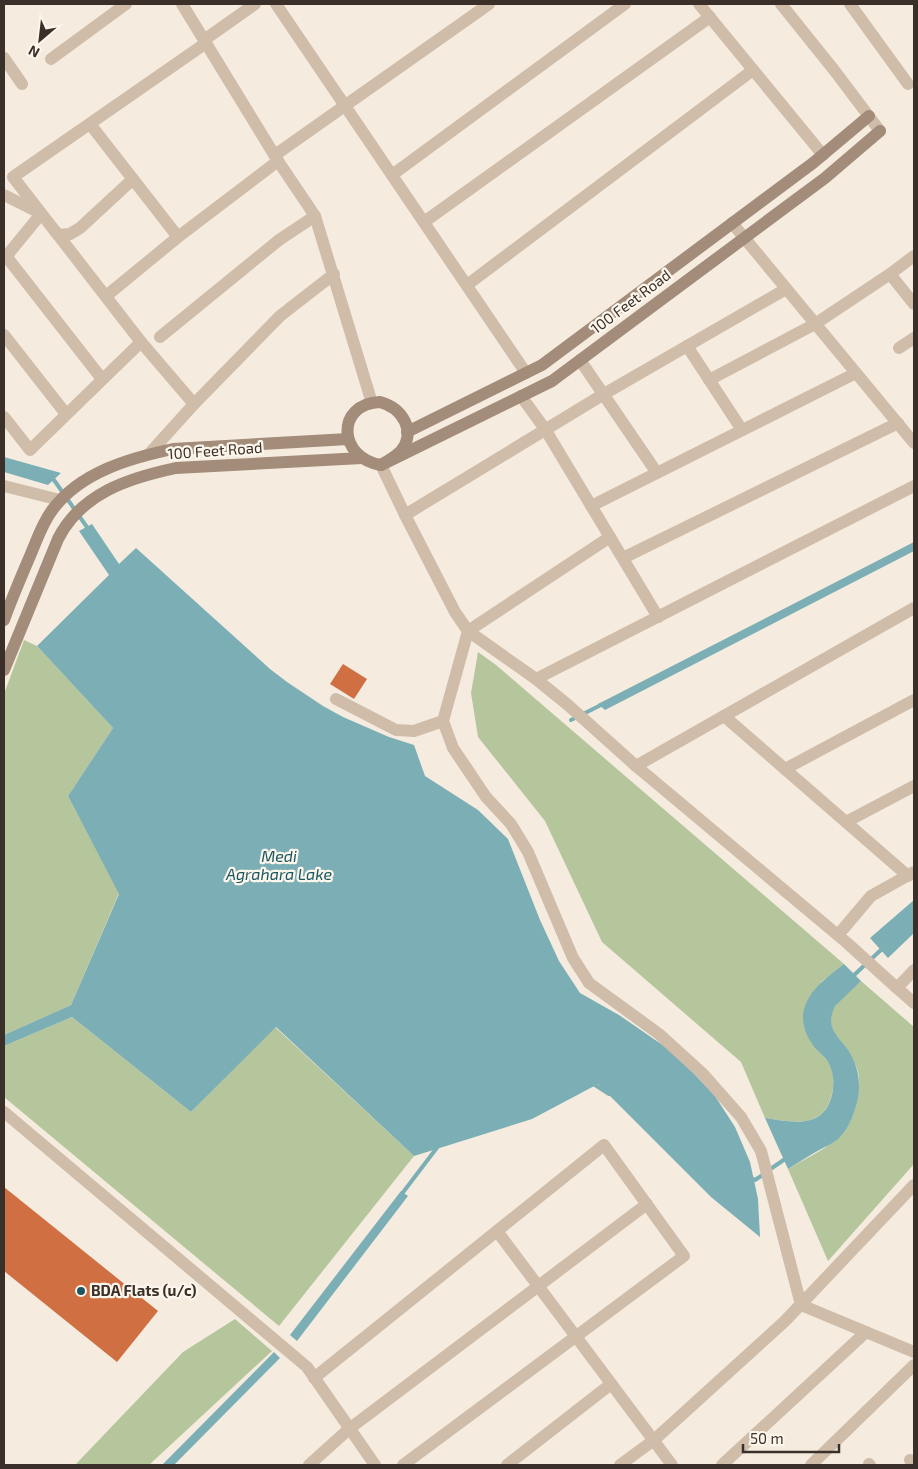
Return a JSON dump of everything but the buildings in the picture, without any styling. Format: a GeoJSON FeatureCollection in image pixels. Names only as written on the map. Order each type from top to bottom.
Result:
{"type":"FeatureCollection","features":[{"type":"Feature","properties":{"kind":"main road","name":"100 Feet Road"},"geometry":{"type":"LineString","coordinates":[[408,432],[542,365],[732,224],[822,155],[869,116]]}},
{"type":"Feature","properties":{"kind":"main road","name":"100 Feet Road"},"geometry":{"type":"LineString","coordinates":[[381,465],[552,381],[825,178],[880,131]]}},
{"type":"Feature","properties":{"kind":"main road"},"geometry":{"type":"LineString","coordinates":[[380,402],[387,404],[400,412],[408,432],[404,446],[381,465],[362,458],[351,446],[348,439],[349,423],[352,415],[364,405],[372,403],[380,402]]}},
{"type":"Feature","properties":{"kind":"main road","name":"100 Feet Road"},"geometry":{"type":"LineString","coordinates":[[4,620],[46,520],[60,500],[78,485],[108,468],[149,454],[173,449],[348,439]]}},
{"type":"Feature","properties":{"kind":"main road","name":"100 Feet Road"},"geometry":{"type":"LineString","coordinates":[[4,670],[62,529],[74,513],[88,501],[116,486],[154,473],[176,468],[362,458]]}},
{"type":"Feature","properties":{"kind":"street"},"geometry":{"type":"LineString","coordinates":[[51,59],[126,4]]}},
{"type":"Feature","properties":{"kind":"street"},"geometry":{"type":"LineString","coordinates":[[182,4],[277,158],[316,216],[372,403]]}},
{"type":"Feature","properties":{"kind":"street"},"geometry":{"type":"LineString","coordinates":[[194,404],[141,342],[13,177],[205,42],[255,4]]}},
{"type":"Feature","properties":{"kind":"street"},"geometry":{"type":"LineString","coordinates":[[276,4],[526,373]]}},
{"type":"Feature","properties":{"kind":"street"},"geometry":{"type":"LineString","coordinates":[[111,292],[277,158],[345,106],[490,4]]}},
{"type":"Feature","properties":{"kind":"street"},"geometry":{"type":"LineString","coordinates":[[392,175],[625,4]]}},
{"type":"Feature","properties":{"kind":"street"},"geometry":{"type":"LineString","coordinates":[[699,4],[822,155]]}},
{"type":"Feature","properties":{"kind":"street"},"geometry":{"type":"LineString","coordinates":[[781,4],[880,131]]}},
{"type":"Feature","properties":{"kind":"street"},"geometry":{"type":"LineString","coordinates":[[850,4],[908,84]]}},
{"type":"Feature","properties":{"kind":"street"},"geometry":{"type":"LineString","coordinates":[[424,222],[710,17]]}},
{"type":"Feature","properties":{"kind":"street"},"geometry":{"type":"LineString","coordinates":[[4,58],[22,84]]}},
{"type":"Feature","properties":{"kind":"street"},"geometry":{"type":"LineString","coordinates":[[467,285],[753,70]]}},
{"type":"Feature","properties":{"kind":"street"},"geometry":{"type":"LineString","coordinates":[[90,124],[178,237]]}},
{"type":"Feature","properties":{"kind":"street"},"geometry":{"type":"LineString","coordinates":[[4,195],[41,214],[58,235],[70,234],[80,228],[133,179]]}},
{"type":"Feature","properties":{"kind":"street"},"geometry":{"type":"LineString","coordinates":[[41,214],[5,257],[102,379]]}},
{"type":"Feature","properties":{"kind":"street"},"geometry":{"type":"LineString","coordinates":[[160,337],[279,240],[316,216]]}},
{"type":"Feature","properties":{"kind":"street"},"geometry":{"type":"LineString","coordinates":[[732,224],[914,443]]}},
{"type":"Feature","properties":{"kind":"street"},"geometry":{"type":"LineString","coordinates":[[709,380],[815,324],[914,256]]}},
{"type":"Feature","properties":{"kind":"street"},"geometry":{"type":"LineString","coordinates":[[149,454],[194,404],[280,316],[334,274]]}},
{"type":"Feature","properties":{"kind":"street"},"geometry":{"type":"LineString","coordinates":[[890,274],[914,304]]}},
{"type":"Feature","properties":{"kind":"street"},"geometry":{"type":"LineString","coordinates":[[405,515],[545,429],[786,288]]}},
{"type":"Feature","properties":{"kind":"street"},"geometry":{"type":"LineString","coordinates":[[4,335],[66,414]]}},
{"type":"Feature","properties":{"kind":"street"},"geometry":{"type":"LineString","coordinates":[[899,348],[914,338]]}},
{"type":"Feature","properties":{"kind":"street"},"geometry":{"type":"LineString","coordinates":[[4,417],[30,450],[141,342]]}},
{"type":"Feature","properties":{"kind":"street"},"geometry":{"type":"LineString","coordinates":[[687,346],[742,430]]}},
{"type":"Feature","properties":{"kind":"street"},"geometry":{"type":"LineString","coordinates":[[580,360],[657,473]]}},
{"type":"Feature","properties":{"kind":"street"},"geometry":{"type":"LineString","coordinates":[[592,506],[856,372]]}},
{"type":"Feature","properties":{"kind":"street"},"geometry":{"type":"LineString","coordinates":[[521,396],[545,429],[658,617]]}},
{"type":"Feature","properties":{"kind":"street"},"geometry":{"type":"LineString","coordinates":[[622,558],[898,423]]}},
{"type":"Feature","properties":{"kind":"street"},"geometry":{"type":"LineString","coordinates":[[381,465],[455,612],[468,631],[536,679],[568,705],[636,766],[842,938],[914,1003]]}},
{"type":"Feature","properties":{"kind":"street"},"geometry":{"type":"LineString","coordinates":[[4,486],[60,500]]}},
{"type":"Feature","properties":{"kind":"street"},"geometry":{"type":"LineString","coordinates":[[536,679],[914,486]]}},
{"type":"Feature","properties":{"kind":"street"},"geometry":{"type":"LineString","coordinates":[[610,537],[468,631],[443,721],[453,748],[486,797],[511,824],[528,852],[573,958],[589,983],[659,1034],[703,1074],[741,1117],[761,1151],[800,1305]]}},
{"type":"Feature","properties":{"kind":"street"},"geometry":{"type":"LineString","coordinates":[[636,766],[914,608]]}},
{"type":"Feature","properties":{"kind":"street"},"geometry":{"type":"LineString","coordinates":[[336,699],[396,730],[414,731],[443,721]]}},
{"type":"Feature","properties":{"kind":"street"},"geometry":{"type":"LineString","coordinates":[[785,769],[914,700]]}},
{"type":"Feature","properties":{"kind":"street"},"geometry":{"type":"LineString","coordinates":[[724,716],[846,822],[911,874],[870,896],[842,938]]}},
{"type":"Feature","properties":{"kind":"street"},"geometry":{"type":"LineString","coordinates":[[846,822],[914,786]]}},
{"type":"Feature","properties":{"kind":"street"},"geometry":{"type":"LineString","coordinates":[[898,988],[914,970]]}},
{"type":"Feature","properties":{"kind":"street"},"geometry":{"type":"LineString","coordinates":[[4,1112],[307,1367],[375,1465]]}},
{"type":"Feature","properties":{"kind":"street"},"geometry":{"type":"LineString","coordinates":[[314,1378],[604,1145],[684,1256],[403,1465]]}},
{"type":"Feature","properties":{"kind":"street"},"geometry":{"type":"LineString","coordinates":[[620,1465],[654,1440],[785,1321],[914,1185]]}},
{"type":"Feature","properties":{"kind":"street"},"geometry":{"type":"LineString","coordinates":[[309,1465],[349,1429],[647,1204]]}},
{"type":"Feature","properties":{"kind":"street"},"geometry":{"type":"LineString","coordinates":[[497,1231],[672,1465]]}},
{"type":"Feature","properties":{"kind":"street"},"geometry":{"type":"LineString","coordinates":[[800,1305],[914,1352]]}},
{"type":"Feature","properties":{"kind":"street"},"geometry":{"type":"LineString","coordinates":[[722,1465],[866,1332]]}},
{"type":"Feature","properties":{"kind":"street"},"geometry":{"type":"LineString","coordinates":[[811,1465],[914,1365]]}},
{"type":"Feature","properties":{"kind":"street"},"geometry":{"type":"LineString","coordinates":[[507,1465],[611,1384]]}},
{"type":"Feature","properties":{"kind":"green space"},"geometry":{"type":"Polygon","coordinates":[[[24,640],[37,646],[113,728],[68,796],[119,893],[71,1005],[4,1035],[4,694],[24,640]]]}},
{"type":"Feature","properties":{"kind":"green space"},"geometry":{"type":"Polygon","coordinates":[[[478,652],[496,665],[844,964],[821,982],[810,1040],[829,1063],[833,1074],[832,1094],[828,1106],[822,1114],[806,1121],[796,1122],[765,1118],[741,1062],[602,942],[545,821],[478,737],[471,693],[478,652]]]}},
{"type":"Feature","properties":{"kind":"green space"},"geometry":{"type":"Polygon","coordinates":[[[861,981],[914,1027],[914,1164],[828,1261],[788,1169],[833,1142],[841,1135],[853,1115],[858,1092],[859,1080],[857,1069],[832,1028],[831,1017],[837,1003],[861,981]]]}},
{"type":"Feature","properties":{"kind":"green space"},"geometry":{"type":"Polygon","coordinates":[[[72,1017],[191,1112],[275,1027],[414,1156],[279,1326],[4,1097],[4,1046],[72,1017]]]}},
{"type":"Feature","properties":{"kind":"green space"},"geometry":{"type":"Polygon","coordinates":[[[235,1319],[272,1351],[149,1465],[75,1465],[183,1352],[235,1319]]]}},
{"type":"Feature","properties":{"kind":"water"},"geometry":{"type":"Polygon","coordinates":[[[4,457],[61,473],[48,485],[4,472],[4,457]]]}},
{"type":"Feature","properties":{"kind":"water","name":"Medi Agrahara Lake"},"geometry":{"type":"Polygon","coordinates":[[[92,524],[119,564],[136,548],[270,669],[287,682],[343,717],[389,737],[414,745],[425,776],[478,810],[508,839],[540,920],[559,961],[580,993],[619,1015],[664,1046],[684,1063],[715,1096],[735,1127],[750,1162],[758,1199],[760,1237],[711,1197],[598,1084],[532,1119],[414,1156],[276,1027],[191,1112],[72,1017],[4,1046],[4,1035],[71,1005],[119,894],[68,796],[113,728],[37,646],[109,575],[79,531],[92,524]]]}},
{"type":"Feature","properties":{"kind":"water"},"geometry":{"type":"Polygon","coordinates":[[[914,542],[914,551],[605,710],[598,704],[914,542]]]}},
{"type":"Feature","properties":{"kind":"water"},"geometry":{"type":"Polygon","coordinates":[[[914,900],[914,933],[888,958],[870,938],[914,900]]]}},
{"type":"Feature","properties":{"kind":"water"},"geometry":{"type":"Polygon","coordinates":[[[844,964],[861,981],[835,1006],[831,1019],[833,1030],[852,1057],[859,1079],[859,1094],[854,1113],[838,1139],[788,1169],[765,1118],[796,1122],[805,1121],[814,1119],[822,1114],[828,1106],[832,1095],[833,1076],[826,1059],[809,1039],[805,1031],[804,1008],[807,1000],[818,986],[844,964]]]}},
{"type":"Feature","properties":{"kind":"water"},"geometry":{"type":"Polygon","coordinates":[[[401,1191],[408,1196],[297,1341],[290,1335],[401,1191]]]}},
{"type":"Feature","properties":{"kind":"water"},"geometry":{"type":"Polygon","coordinates":[[[274,1352],[280,1358],[174,1465],[162,1465],[274,1352]]]}},
{"type":"Feature","properties":{"kind":"waterway"},"geometry":{"type":"LineString","coordinates":[[50,478],[54,480],[89,530]]}},
{"type":"Feature","properties":{"kind":"waterway"},"geometry":{"type":"LineString","coordinates":[[571,720],[605,703]]}},
{"type":"Feature","properties":{"kind":"waterway"},"geometry":{"type":"LineString","coordinates":[[852,977],[883,948]]}},
{"type":"Feature","properties":{"kind":"waterway"},"geometry":{"type":"LineString","coordinates":[[592,1083],[609,1094]]}},
{"type":"Feature","properties":{"kind":"waterway"},"geometry":{"type":"LineString","coordinates":[[401,1195],[439,1145]]}},
{"type":"Feature","properties":{"kind":"waterway"},"geometry":{"type":"LineString","coordinates":[[769,1170],[788,1157]]}},
{"type":"Feature","properties":{"kind":"waterway"},"geometry":{"type":"LineString","coordinates":[[751,1178],[755,1180],[764,1174]]}},
{"type":"Feature","properties":{"kind":"place","name":"BDA Flats (u/c)"},"geometry":{"type":"Point","coordinates":[81,1291]}}]}
